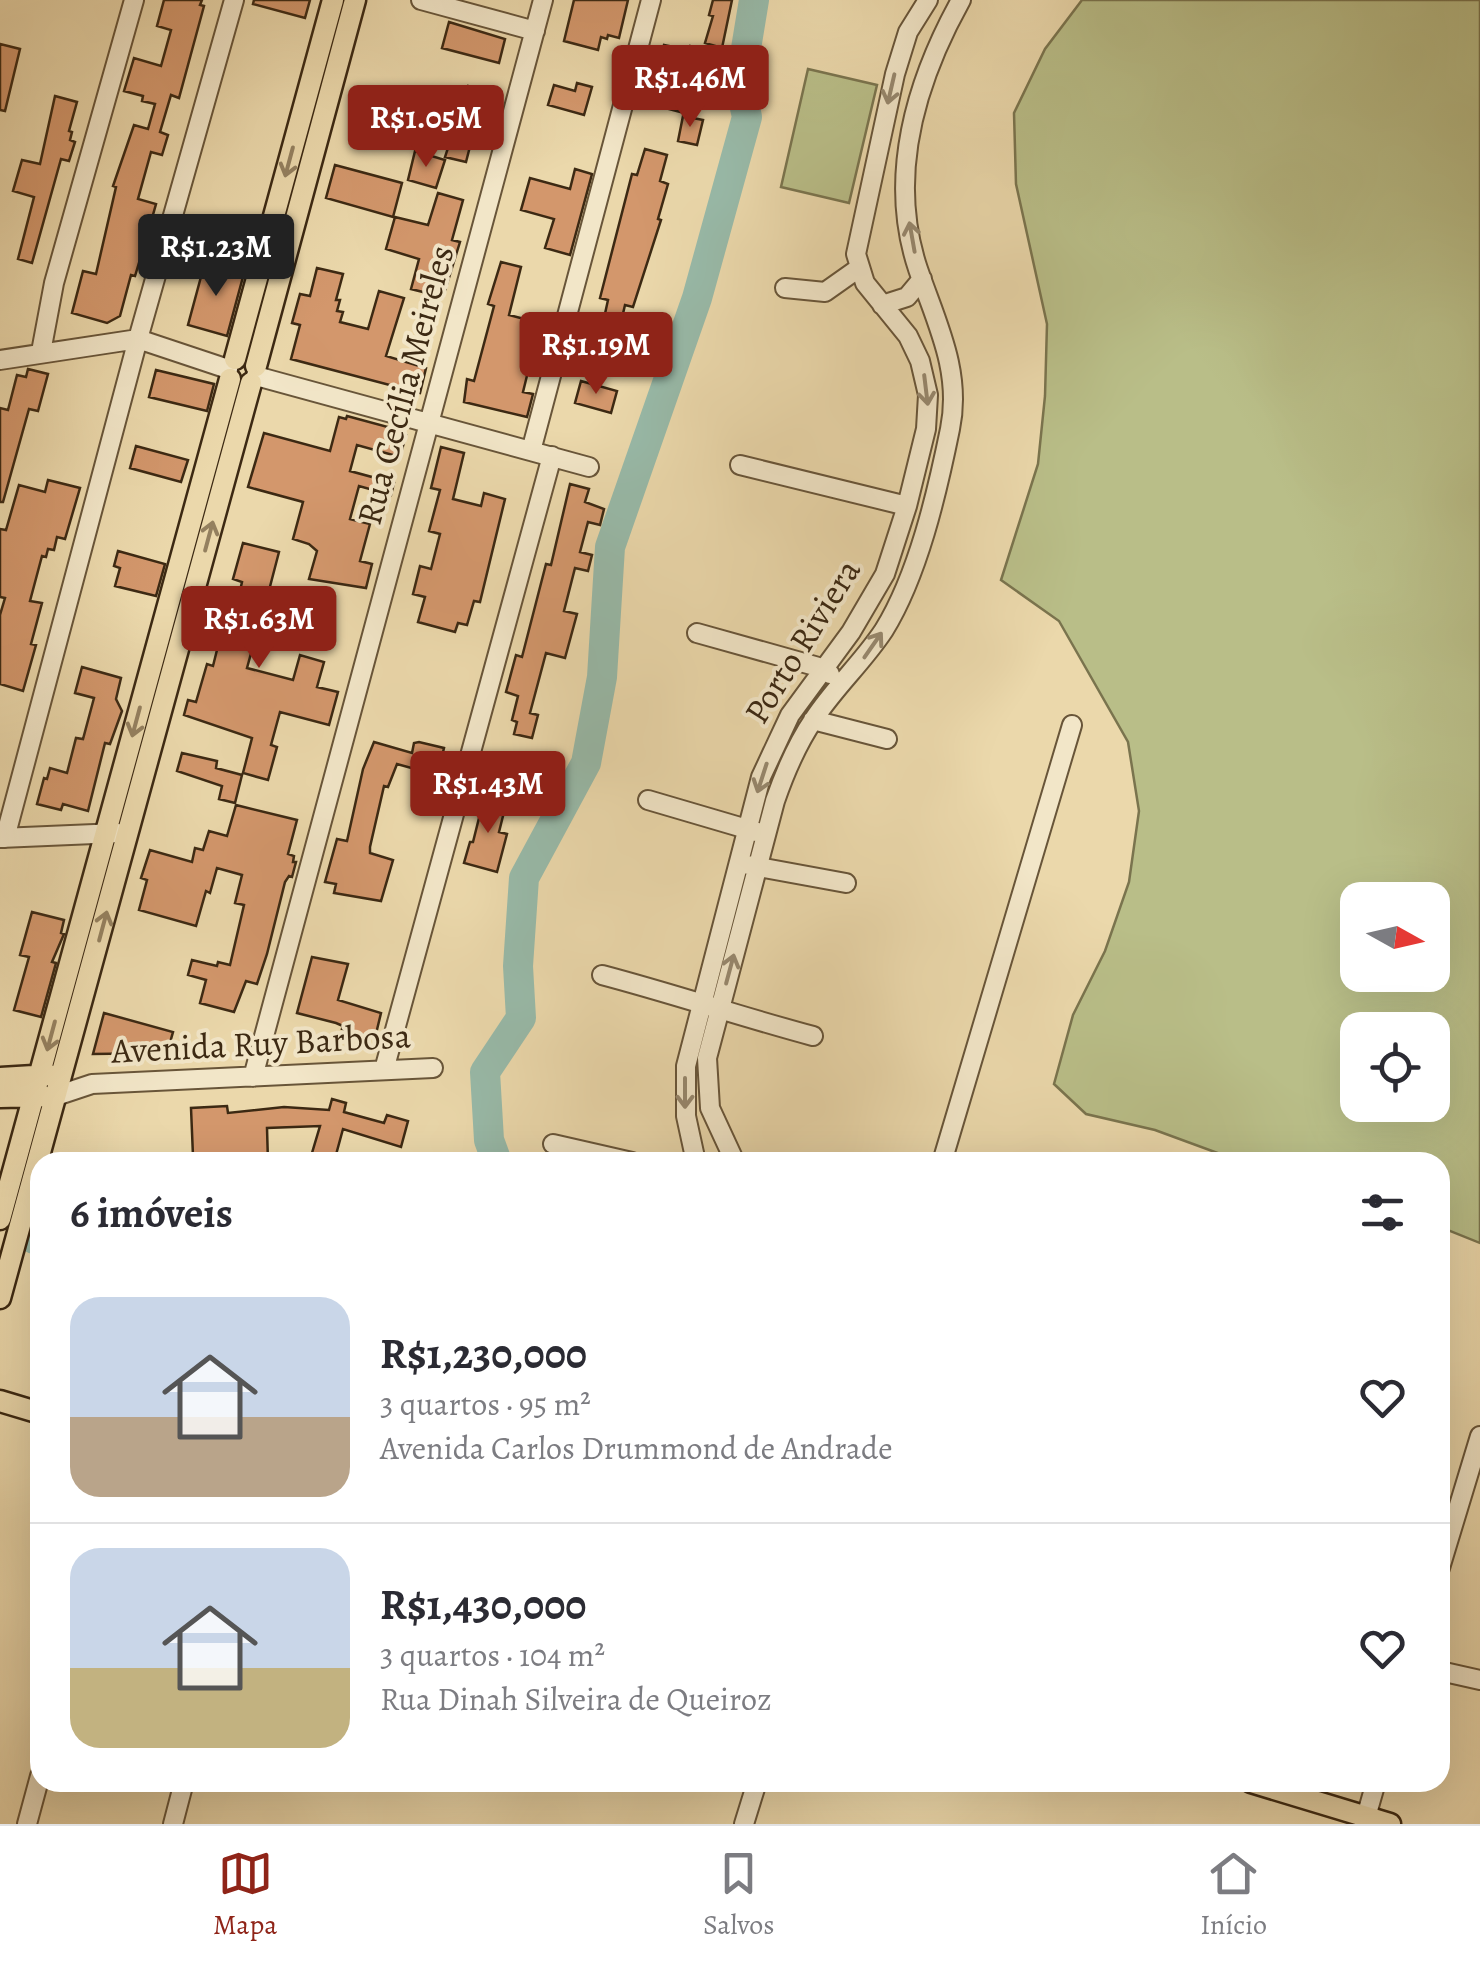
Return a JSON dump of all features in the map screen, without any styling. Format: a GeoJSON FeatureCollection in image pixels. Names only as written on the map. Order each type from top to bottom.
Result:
{"type":"FeatureCollection","features":[{"type":"Feature","properties":{"kind":"main road"},"geometry":{"type":"LineString","coordinates":[[0,1219],[44,1089],[62,1074],[128,832],[333,0]]}},
{"type":"Feature","properties":{"kind":"main road"},"geometry":{"type":"LineString","coordinates":[[31,1152],[106,833],[355,0]]}},
{"type":"Feature","properties":{"kind":"main road","name":"Avenida Ruy Barbosa"},"geometry":{"type":"LineString","coordinates":[[0,1078],[44,1089]]}},
{"type":"Feature","properties":{"kind":"main road","name":"Avenida Ruy Barbosa"},"geometry":{"type":"LineString","coordinates":[[0,1096],[44,1089]]}},
{"type":"Feature","properties":{"kind":"main road"},"geometry":{"type":"LineString","coordinates":[[0,1298],[30,1156]]}},
{"type":"Feature","properties":{"kind":"main road"},"geometry":{"type":"LineString","coordinates":[[0,1401],[30,1410]]}},
{"type":"Feature","properties":{"kind":"main road"},"geometry":{"type":"LineString","coordinates":[[1280,1792],[1365,1821],[1390,1824]]}},
{"type":"Feature","properties":{"kind":"street"},"geometry":{"type":"LineString","coordinates":[[41,352],[54,283],[134,0]]}},
{"type":"Feature","properties":{"kind":"street"},"geometry":{"type":"LineString","coordinates":[[128,832],[2,838],[234,0]]}},
{"type":"Feature","properties":{"kind":"street"},"geometry":{"type":"LineString","coordinates":[[422,0],[535,31]]}},
{"type":"Feature","properties":{"kind":"street","name":"Rua Cecília Meireles"},"geometry":{"type":"LineString","coordinates":[[253,1078],[543,0]]}},
{"type":"Feature","properties":{"kind":"street"},"geometry":{"type":"LineString","coordinates":[[532,451],[652,0]]}},
{"type":"Feature","properties":{"kind":"street"},"geometry":{"type":"LineString","coordinates":[[784,288],[825,292],[858,268],[859,232],[894,74],[908,32],[931,0],[940,11],[957,7]]}},
{"type":"Feature","properties":{"kind":"street","name":"Porto Riviera"},"geometry":{"type":"LineString","coordinates":[[691,1152],[684,1081],[758,867],[788,764],[812,720],[885,627],[910,578],[952,424],[950,362],[922,278],[909,222],[907,162],[917,101],[957,7]]}},
{"type":"Feature","properties":{"kind":"street"},"geometry":{"type":"LineString","coordinates":[[908,32],[928,36],[938,45]]}},
{"type":"Feature","properties":{"kind":"street","name":"Porto Riviera"},"geometry":{"type":"LineString","coordinates":[[728,1152],[707,1094],[707,1058],[710,1006],[746,830],[776,740],[822,668],[851,632],[884,574],[908,506],[926,430],[928,395],[915,348],[865,283],[858,268]]}},
{"type":"Feature","properties":{"kind":"street"},"geometry":{"type":"LineString","coordinates":[[882,305],[907,298],[922,278]]}},
{"type":"Feature","properties":{"kind":"street"},"geometry":{"type":"LineString","coordinates":[[0,360],[138,338],[243,372],[590,466]]}},
{"type":"Feature","properties":{"kind":"street"},"geometry":{"type":"LineString","coordinates":[[384,1070],[552,456]]}},
{"type":"Feature","properties":{"kind":"street"},"geometry":{"type":"LineString","coordinates":[[740,465],[908,506]]}},
{"type":"Feature","properties":{"kind":"street"},"geometry":{"type":"LineString","coordinates":[[697,633],[822,668],[842,684]]}},
{"type":"Feature","properties":{"kind":"street"},"geometry":{"type":"LineString","coordinates":[[812,720],[886,739]]}},
{"type":"Feature","properties":{"kind":"street"},"geometry":{"type":"LineString","coordinates":[[945,1152],[1072,725]]}},
{"type":"Feature","properties":{"kind":"street"},"geometry":{"type":"LineString","coordinates":[[648,800],[766,834]]}},
{"type":"Feature","properties":{"kind":"street"},"geometry":{"type":"LineString","coordinates":[[738,862],[846,883]]}},
{"type":"Feature","properties":{"kind":"street"},"geometry":{"type":"LineString","coordinates":[[602,975],[813,1036]]}},
{"type":"Feature","properties":{"kind":"street","name":"Avenida Ruy Barbosa"},"geometry":{"type":"LineString","coordinates":[[44,1089],[433,1068]]}},
{"type":"Feature","properties":{"kind":"street","name":"Avenida Ruy Barbosa"},"geometry":{"type":"LineString","coordinates":[[62,1074],[92,1084]]}},
{"type":"Feature","properties":{"kind":"street"},"geometry":{"type":"LineString","coordinates":[[696,1152],[698,1142],[707,1137],[722,1137],[728,1152]]}},
{"type":"Feature","properties":{"kind":"street"},"geometry":{"type":"LineString","coordinates":[[553,1144],[588,1152]]}},
{"type":"Feature","properties":{"kind":"street"},"geometry":{"type":"LineString","coordinates":[[1450,1535],[1480,1436]]}},
{"type":"Feature","properties":{"kind":"street"},"geometry":{"type":"LineString","coordinates":[[1450,1672],[1480,1680]]}},
{"type":"Feature","properties":{"kind":"street"},"geometry":{"type":"LineString","coordinates":[[27,1824],[36,1792]]}},
{"type":"Feature","properties":{"kind":"street"},"geometry":{"type":"LineString","coordinates":[[173,1824],[181,1792]]}},
{"type":"Feature","properties":{"kind":"street"},"geometry":{"type":"LineString","coordinates":[[744,1824],[754,1792]]}},
{"type":"Feature","properties":{"kind":"street"},"geometry":{"type":"LineString","coordinates":[[1365,1821],[1373,1792]]}},
{"type":"Feature","properties":{"kind":"green space"},"geometry":{"type":"Polygon","coordinates":[[[1082,0],[1480,0],[1480,1243],[1450,1231],[1450,1152],[1215,1152],[1155,1130],[1086,1114],[1054,1084],[1073,1015],[1105,951],[1129,882],[1139,811],[1128,742],[1059,621],[1001,580],[1038,464],[1045,396],[1047,324],[1016,184],[1014,113],[1045,49],[1082,0]]]}},
{"type":"Feature","properties":{"kind":"green space"},"geometry":{"type":"Polygon","coordinates":[[[808,69],[877,85],[849,203],[781,187],[808,69]]]}},
{"type":"Feature","properties":{"kind":"building"},"geometry":{"type":"Polygon","coordinates":[[[164,0],[202,0],[200,5],[204,6],[179,98],[171,95],[160,132],[168,135],[162,155],[151,152],[138,199],[156,204],[135,276],[131,275],[120,316],[107,323],[72,313],[83,271],[96,274],[116,187],[113,186],[134,125],[148,129],[155,104],[124,91],[134,58],[161,66],[171,30],[157,26],[164,0]]]}},
{"type":"Feature","properties":{"kind":"building"},"geometry":{"type":"Polygon","coordinates":[[[254,0],[310,0],[305,18],[253,4],[254,0]]]}},
{"type":"Feature","properties":{"kind":"building"},"geometry":{"type":"Polygon","coordinates":[[[574,0],[628,0],[619,38],[601,37],[598,50],[564,41],[574,0]]]}},
{"type":"Feature","properties":{"kind":"building"},"geometry":{"type":"Polygon","coordinates":[[[713,0],[732,0],[722,48],[705,43],[713,0]]]}},
{"type":"Feature","properties":{"kind":"building"},"geometry":{"type":"Polygon","coordinates":[[[449,22],[505,39],[499,63],[442,48],[449,22]]]}},
{"type":"Feature","properties":{"kind":"building"},"geometry":{"type":"Polygon","coordinates":[[[0,44],[20,49],[5,111],[0,110],[0,44]]]}},
{"type":"Feature","properties":{"kind":"building"},"geometry":{"type":"Polygon","coordinates":[[[664,45],[702,49],[684,113],[654,105],[665,63],[660,62],[664,45]]]}},
{"type":"Feature","properties":{"kind":"building"},"geometry":{"type":"Polygon","coordinates":[[[577,83],[592,87],[584,115],[548,105],[554,85],[575,91],[577,83]]]}},
{"type":"Feature","properties":{"kind":"building"},"geometry":{"type":"Polygon","coordinates":[[[468,86],[500,94],[493,124],[477,119],[466,162],[445,157],[468,86]]]}},
{"type":"Feature","properties":{"kind":"building"},"geometry":{"type":"Polygon","coordinates":[[[55,96],[77,102],[69,131],[70,140],[75,142],[69,161],[61,159],[32,263],[18,259],[34,197],[13,191],[22,160],[40,164],[55,96]]]}},
{"type":"Feature","properties":{"kind":"building"},"geometry":{"type":"Polygon","coordinates":[[[363,106],[419,121],[415,138],[376,128],[372,140],[355,136],[363,106]]]}},
{"type":"Feature","properties":{"kind":"building"},"geometry":{"type":"Polygon","coordinates":[[[683,116],[703,120],[697,145],[678,141],[683,116]]]}},
{"type":"Feature","properties":{"kind":"building"},"geometry":{"type":"Polygon","coordinates":[[[645,149],[667,155],[660,181],[668,184],[658,219],[661,220],[633,307],[625,305],[618,335],[601,332],[608,300],[600,298],[632,174],[637,175],[645,149]]]}},
{"type":"Feature","properties":{"kind":"building"},"geometry":{"type":"Polygon","coordinates":[[[415,151],[445,160],[436,188],[408,180],[415,151]]]}},
{"type":"Feature","properties":{"kind":"building"},"geometry":{"type":"Polygon","coordinates":[[[335,165],[402,183],[393,217],[326,198],[335,165]]]}},
{"type":"Feature","properties":{"kind":"building"},"geometry":{"type":"Polygon","coordinates":[[[575,169],[592,174],[570,255],[545,248],[554,219],[521,210],[530,178],[570,189],[575,169]]]}},
{"type":"Feature","properties":{"kind":"building"},"geometry":{"type":"Polygon","coordinates":[[[438,193],[463,200],[452,240],[460,242],[443,297],[411,289],[419,259],[386,249],[395,217],[428,225],[438,193]]]}},
{"type":"Feature","properties":{"kind":"building"},"geometry":{"type":"Polygon","coordinates":[[[205,262],[244,273],[227,336],[188,325],[205,262]]]}},
{"type":"Feature","properties":{"kind":"building"},"geometry":{"type":"Polygon","coordinates":[[[501,262],[521,267],[509,315],[547,325],[541,349],[534,347],[523,392],[533,394],[527,417],[464,402],[467,379],[474,381],[494,306],[488,304],[501,262]]]}},
{"type":"Feature","properties":{"kind":"building"},"geometry":{"type":"Polygon","coordinates":[[[317,268],[343,274],[336,300],[340,300],[337,311],[343,312],[340,322],[368,329],[379,291],[404,298],[386,356],[426,368],[420,393],[291,359],[300,325],[292,323],[300,294],[310,296],[317,268]]]}},
{"type":"Feature","properties":{"kind":"building"},"geometry":{"type":"Polygon","coordinates":[[[28,369],[48,374],[38,411],[29,409],[0,502],[0,408],[8,410],[17,375],[26,377],[28,369]]]}},
{"type":"Feature","properties":{"kind":"building"},"geometry":{"type":"Polygon","coordinates":[[[156,370],[214,384],[207,411],[149,397],[156,370]]]}},
{"type":"Feature","properties":{"kind":"building"},"geometry":{"type":"Polygon","coordinates":[[[581,381],[617,391],[611,413],[575,403],[581,381]]]}},
{"type":"Feature","properties":{"kind":"building"},"geometry":{"type":"Polygon","coordinates":[[[347,416],[406,435],[400,457],[357,445],[350,471],[394,483],[391,495],[359,486],[350,519],[370,524],[360,561],[372,564],[366,588],[309,579],[317,551],[293,539],[303,502],[248,487],[264,433],[330,451],[339,417],[347,416]]]}},
{"type":"Feature","properties":{"kind":"building"},"geometry":{"type":"Polygon","coordinates":[[[136,446],[188,460],[181,482],[130,468],[136,446]]]}},
{"type":"Feature","properties":{"kind":"building"},"geometry":{"type":"Polygon","coordinates":[[[441,447],[464,453],[453,499],[481,506],[484,493],[505,499],[480,602],[474,601],[467,625],[458,623],[455,632],[418,622],[425,597],[413,594],[420,566],[431,569],[440,534],[429,531],[440,490],[431,488],[441,447]]]}},
{"type":"Feature","properties":{"kind":"building"},"geometry":{"type":"Polygon","coordinates":[[[48,480],[80,488],[65,539],[57,537],[54,550],[48,549],[46,557],[42,556],[30,601],[42,603],[23,691],[0,684],[0,615],[5,598],[0,597],[0,529],[6,530],[19,485],[45,492],[48,480]]]}},
{"type":"Feature","properties":{"kind":"building"},"geometry":{"type":"Polygon","coordinates":[[[570,484],[589,489],[585,502],[604,509],[600,525],[588,522],[580,552],[592,555],[588,571],[575,568],[564,611],[577,614],[565,658],[546,653],[530,713],[538,715],[532,738],[514,734],[517,722],[512,720],[518,696],[506,692],[516,655],[522,657],[546,564],[551,565],[570,484]]]}},
{"type":"Feature","properties":{"kind":"building"},"geometry":{"type":"Polygon","coordinates":[[[243,543],[279,552],[266,602],[298,611],[289,644],[256,635],[247,668],[293,680],[300,655],[324,662],[317,687],[338,692],[329,725],[280,712],[271,745],[277,747],[268,780],[243,773],[252,738],[184,715],[188,700],[196,702],[207,664],[213,666],[222,630],[238,634],[248,597],[239,595],[242,582],[233,579],[243,543]]]}},
{"type":"Feature","properties":{"kind":"building"},"geometry":{"type":"Polygon","coordinates":[[[118,551],[165,564],[156,596],[115,586],[120,568],[114,566],[118,551]]]}},
{"type":"Feature","properties":{"kind":"building"},"geometry":{"type":"Polygon","coordinates":[[[82,667],[121,678],[116,699],[122,711],[110,744],[105,743],[88,811],[63,804],[61,810],[37,804],[50,768],[67,773],[76,738],[83,739],[94,698],[75,693],[82,667]]]}},
{"type":"Feature","properties":{"kind":"building"},"geometry":{"type":"Polygon","coordinates":[[[374,742],[412,753],[414,743],[419,742],[444,748],[439,769],[417,763],[415,769],[397,764],[388,787],[384,786],[370,847],[370,853],[393,860],[381,901],[334,893],[336,884],[325,882],[337,839],[347,841],[363,769],[374,742]]]}},
{"type":"Feature","properties":{"kind":"building"},"geometry":{"type":"Polygon","coordinates":[[[182,753],[217,761],[216,768],[242,775],[235,803],[219,799],[222,786],[177,771],[182,753]]]}},
{"type":"Feature","properties":{"kind":"building"},"geometry":{"type":"Polygon","coordinates":[[[485,794],[507,800],[499,832],[507,834],[497,872],[464,863],[485,794]]]}},
{"type":"Feature","properties":{"kind":"building"},"geometry":{"type":"Polygon","coordinates":[[[236,805],[297,820],[288,854],[296,862],[292,877],[285,882],[267,954],[257,984],[246,981],[234,1012],[200,1003],[206,980],[188,975],[192,960],[230,965],[244,905],[235,903],[242,875],[217,868],[196,926],[139,910],[147,880],[141,878],[150,850],[192,862],[195,848],[203,850],[209,831],[227,836],[236,805]]]}},
{"type":"Feature","properties":{"kind":"building"},"geometry":{"type":"Polygon","coordinates":[[[32,912],[64,920],[64,934],[52,962],[56,963],[41,1017],[14,1010],[29,957],[20,955],[32,912]]]}},
{"type":"Feature","properties":{"kind":"building"},"geometry":{"type":"Polygon","coordinates":[[[312,957],[348,964],[338,1000],[381,1013],[375,1038],[297,1013],[312,957]]]}},
{"type":"Feature","properties":{"kind":"building"},"geometry":{"type":"Polygon","coordinates":[[[104,1013],[173,1032],[167,1053],[93,1054],[104,1013]]]}},
{"type":"Feature","properties":{"kind":"building"},"geometry":{"type":"Polygon","coordinates":[[[332,1099],[346,1103],[344,1112],[384,1123],[387,1115],[408,1121],[401,1147],[343,1129],[337,1152],[312,1152],[320,1126],[267,1128],[268,1152],[193,1152],[191,1108],[227,1106],[228,1113],[284,1107],[329,1110],[332,1099]]]}},
{"type":"Feature","properties":{"kind":"waterway"},"geometry":{"type":"LineString","coordinates":[[493,1152],[489,1140],[485,1072],[521,1018],[518,966],[524,878],[586,763],[602,677],[610,547],[697,298],[747,117],[740,85],[754,0]]}}]}
